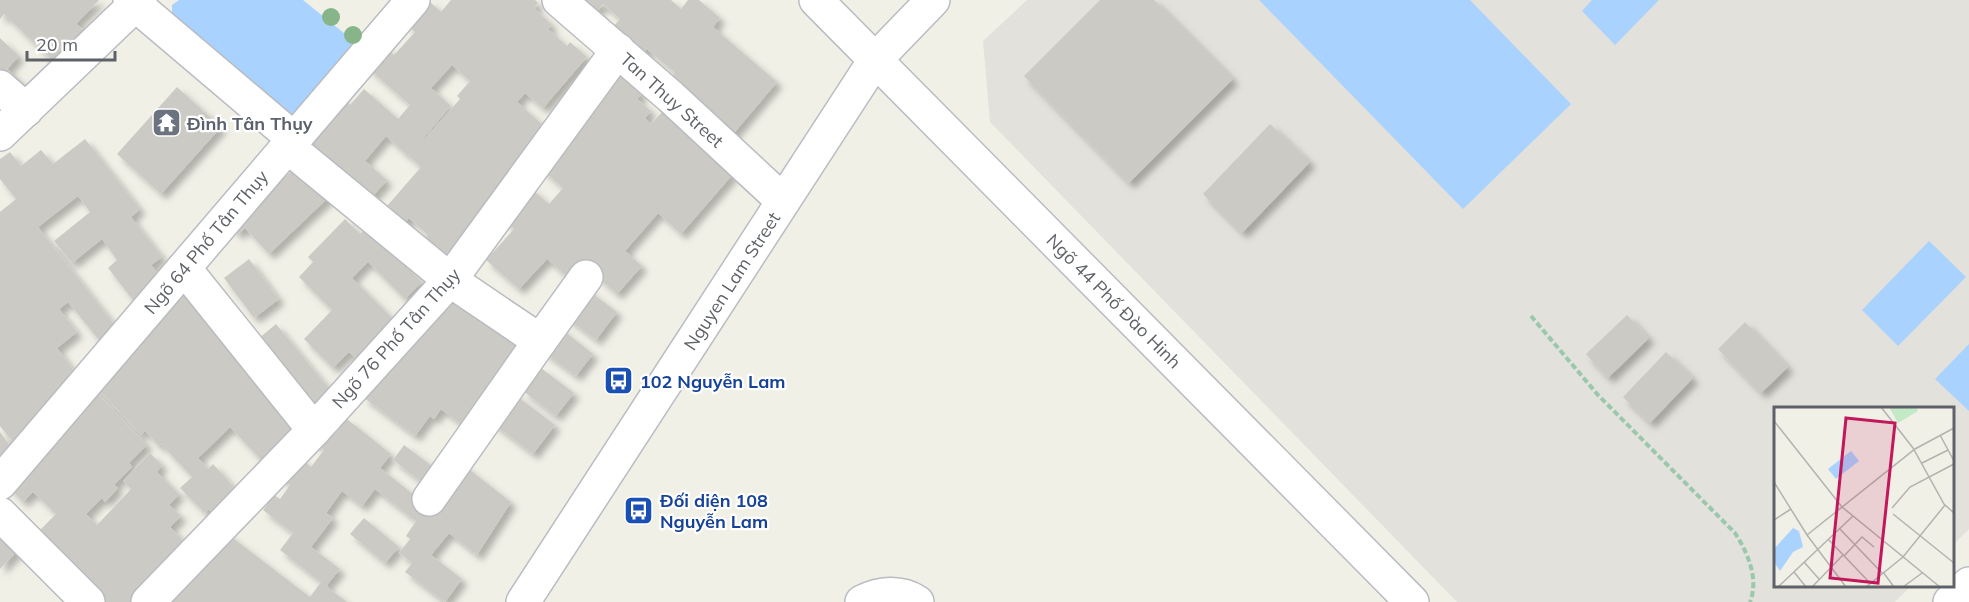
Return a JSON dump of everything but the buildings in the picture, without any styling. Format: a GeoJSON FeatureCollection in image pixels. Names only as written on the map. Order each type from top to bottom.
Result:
{"type":"FeatureCollection","features":[{"type":"Feature","properties":{"kind":"street","name":"Ngõ 64 Phố Tân Thụy"},"geometry":{"type":"LineString","coordinates":[[0,483],[412,0]]}},
{"type":"Feature","properties":{"kind":"street","name":"Tan Thuy Street"},"geometry":{"type":"LineString","coordinates":[[559,0],[618,50],[783,201]]}},
{"type":"Feature","properties":{"kind":"street","name":"Ngõ 44 Phố Đào Hinh"},"geometry":{"type":"LineString","coordinates":[[816,0],[1412,602]]}},
{"type":"Feature","properties":{"kind":"street","name":"Nguyen Lam Street"},"geometry":{"type":"LineString","coordinates":[[523,602],[875,60],[933,0]]}},
{"type":"Feature","properties":{"kind":"street"},"geometry":{"type":"LineString","coordinates":[[0,134],[135,2],[291,143],[450,280],[540,342]]}},
{"type":"Feature","properties":{"kind":"street","name":"Ngõ 76 Phố Tân Thụy"},"geometry":{"type":"LineString","coordinates":[[148,602],[314,430],[450,280],[618,50]]}},
{"type":"Feature","properties":{"kind":"street"},"geometry":{"type":"LineString","coordinates":[[0,87],[26,110]]}},
{"type":"Feature","properties":{"kind":"street"},"geometry":{"type":"LineString","coordinates":[[184,268],[314,430]]}},
{"type":"Feature","properties":{"kind":"street"},"geometry":{"type":"LineString","coordinates":[[429,499],[586,277]]}},
{"type":"Feature","properties":{"kind":"street"},"geometry":{"type":"LineString","coordinates":[[0,514],[88,602]]}},
{"type":"Feature","properties":{"kind":"street"},"geometry":{"type":"LineString","coordinates":[[1950,602],[1969,584]]}},
{"type":"Feature","properties":{"kind":"street"},"geometry":{"type":"LineString","coordinates":[[862,602],[878,595],[896,594],[917,602]]}},
{"type":"Feature","properties":{"kind":"path"},"geometry":{"type":"LineString","coordinates":[[1531,316],[1598,395],[1735,533],[1746,550],[1752,571],[1754,593],[1750,602]]}},
{"type":"Feature","properties":{"kind":"shaded area"},"geometry":{"type":"Polygon","coordinates":[[[1027,0],[1969,0],[1969,529],[1954,544],[1954,407],[1774,407],[1774,587],[1910,587],[1895,602],[1457,602],[990,122],[983,41],[1027,0]]]}},
{"type":"Feature","properties":{"kind":"water"},"geometry":{"type":"Polygon","coordinates":[[[179,0],[303,0],[360,46],[292,119],[172,17],[172,5],[179,0]]]}},
{"type":"Feature","properties":{"kind":"water"},"geometry":{"type":"Polygon","coordinates":[[[1259,0],[1470,0],[1571,104],[1463,209],[1259,0]]]}},
{"type":"Feature","properties":{"kind":"water"},"geometry":{"type":"Polygon","coordinates":[[[1592,0],[1659,0],[1615,45],[1582,11],[1592,0]]]}},
{"type":"Feature","properties":{"kind":"water"},"geometry":{"type":"Polygon","coordinates":[[[1929,241],[1966,277],[1898,346],[1862,310],[1929,241]]]}},
{"type":"Feature","properties":{"kind":"water"},"geometry":{"type":"Polygon","coordinates":[[[1969,344],[1969,411],[1935,379],[1969,344]]]}},
{"type":"Feature","properties":{"kind":"place","name":"Đình Tân Thụy"},"geometry":{"type":"Point","coordinates":[166,123]}},
{"type":"Feature","properties":{"kind":"place","name":"102 Nguyễn Lam"},"geometry":{"type":"Point","coordinates":[619,381]}},
{"type":"Feature","properties":{"kind":"place","name":"Đối diện 108 Nguyễn Lam"},"geometry":{"type":"Point","coordinates":[639,510]}}]}
